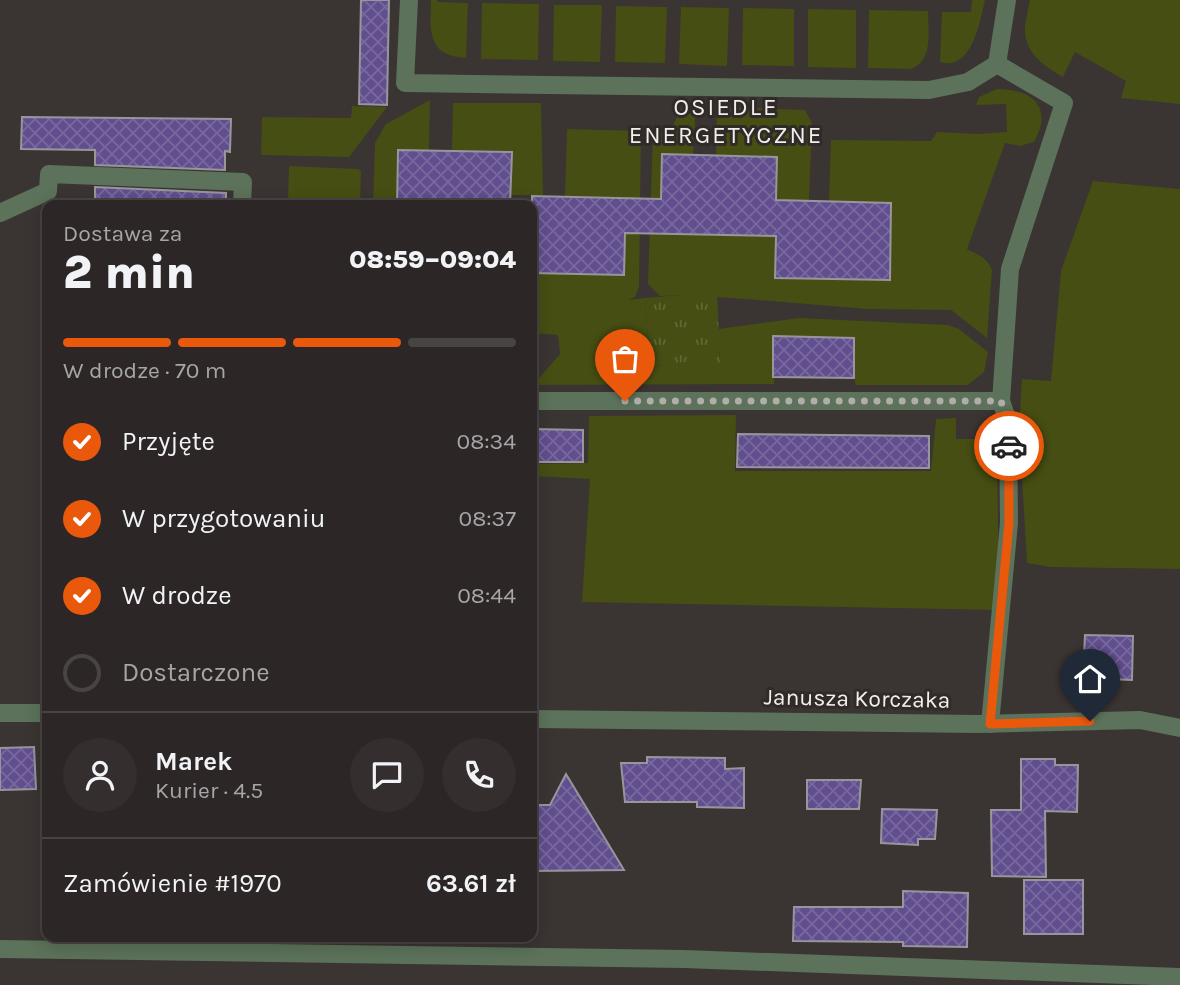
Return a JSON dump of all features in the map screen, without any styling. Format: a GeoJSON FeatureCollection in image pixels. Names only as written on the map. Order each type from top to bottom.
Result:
{"type":"FeatureCollection","features":[{"type":"Feature","properties":{"kind":"street"},"geometry":{"type":"LineString","coordinates":[[408,0],[405,83],[929,90],[968,82],[997,64],[1007,0]]}},
{"type":"Feature","properties":{"kind":"street"},"geometry":{"type":"LineString","coordinates":[[990,724],[1009,523],[1008,421],[1001,401],[1010,269],[1064,103],[997,64]]}},
{"type":"Feature","properties":{"kind":"street"},"geometry":{"type":"LineString","coordinates":[[0,213],[48,191],[48,174],[243,182],[242,200]]}},
{"type":"Feature","properties":{"kind":"street"},"geometry":{"type":"LineString","coordinates":[[537,401],[1001,401]]}},
{"type":"Feature","properties":{"kind":"street"},"geometry":{"type":"LineString","coordinates":[[0,713],[42,713]]}},
{"type":"Feature","properties":{"kind":"street","name":"Janusza Korczaka"},"geometry":{"type":"LineString","coordinates":[[537,719],[990,724],[1140,720],[1180,728]]}},
{"type":"Feature","properties":{"kind":"street"},"geometry":{"type":"LineString","coordinates":[[0,949],[684,959],[1180,977]]}},
{"type":"Feature","properties":{"kind":"green space"},"geometry":{"type":"Polygon","coordinates":[[[431,0],[468,3],[466,58],[444,52],[433,40],[431,0]]]}},
{"type":"Feature","properties":{"kind":"green space"},"geometry":{"type":"Polygon","coordinates":[[[972,0],[985,0],[973,43],[960,59],[951,63],[940,62],[942,12],[971,12],[972,0]]]}},
{"type":"Feature","properties":{"kind":"green space"},"geometry":{"type":"Polygon","coordinates":[[[1030,0],[1180,0],[1180,104],[1121,98],[1126,81],[1075,52],[1063,77],[1049,68],[1036,57],[1027,44],[1025,27],[1030,0]]]}},
{"type":"Feature","properties":{"kind":"green space"},"geometry":{"type":"Polygon","coordinates":[[[482,3],[539,4],[538,60],[481,59],[482,3]]]}},
{"type":"Feature","properties":{"kind":"green space"},"geometry":{"type":"Polygon","coordinates":[[[554,5],[602,5],[600,62],[553,61],[554,5]]]}},
{"type":"Feature","properties":{"kind":"green space"},"geometry":{"type":"Polygon","coordinates":[[[616,6],[667,7],[665,63],[615,62],[616,6]]]}},
{"type":"Feature","properties":{"kind":"green space"},"geometry":{"type":"Polygon","coordinates":[[[681,7],[729,8],[727,66],[679,64],[681,7]]]}},
{"type":"Feature","properties":{"kind":"green space"},"geometry":{"type":"Polygon","coordinates":[[[743,8],[794,9],[794,66],[742,65],[743,8]]]}},
{"type":"Feature","properties":{"kind":"green space"},"geometry":{"type":"Polygon","coordinates":[[[808,9],[856,10],[856,68],[808,67],[808,9]]]}},
{"type":"Feature","properties":{"kind":"green space"},"geometry":{"type":"Polygon","coordinates":[[[869,10],[928,11],[928,44],[918,65],[911,69],[868,68],[869,10]]]}},
{"type":"Feature","properties":{"kind":"green space"},"geometry":{"type":"Polygon","coordinates":[[[997,89],[1020,92],[1029,97],[1036,102],[1042,119],[1034,142],[1020,146],[1005,143],[967,249],[985,259],[992,270],[987,338],[951,310],[867,309],[746,299],[660,296],[648,284],[653,132],[670,132],[680,110],[696,104],[693,155],[662,154],[660,233],[775,237],[775,278],[890,280],[891,203],[829,201],[831,140],[931,141],[937,132],[1007,132],[1006,104],[976,105],[979,97],[997,89]]]}},
{"type":"Feature","properties":{"kind":"green space"},"geometry":{"type":"Polygon","coordinates":[[[430,100],[429,150],[397,150],[396,200],[373,200],[375,143],[386,124],[430,100]]]}},
{"type":"Feature","properties":{"kind":"green space"},"geometry":{"type":"Polygon","coordinates":[[[453,103],[541,103],[543,195],[511,195],[512,151],[452,150],[453,103]]]}},
{"type":"Feature","properties":{"kind":"green space"},"geometry":{"type":"Polygon","coordinates":[[[352,106],[387,107],[349,157],[261,155],[262,117],[351,118],[352,106]]]}},
{"type":"Feature","properties":{"kind":"green space"},"geometry":{"type":"Polygon","coordinates":[[[717,107],[805,110],[812,123],[809,200],[777,200],[777,156],[716,155],[717,107]]]}},
{"type":"Feature","properties":{"kind":"green space"},"geometry":{"type":"Polygon","coordinates":[[[567,129],[641,131],[639,287],[635,297],[628,300],[645,298],[650,366],[720,363],[718,329],[799,318],[948,325],[959,329],[988,352],[984,372],[968,385],[855,385],[854,338],[773,336],[774,384],[537,385],[537,380],[560,354],[558,335],[537,333],[537,273],[624,275],[627,198],[565,196],[567,129]]]}},
{"type":"Feature","properties":{"kind":"green space"},"geometry":{"type":"Polygon","coordinates":[[[289,166],[361,171],[360,200],[288,200],[289,166]]]}},
{"type":"Feature","properties":{"kind":"green space"},"geometry":{"type":"Polygon","coordinates":[[[1093,181],[1180,189],[1180,569],[1050,567],[1027,563],[1019,427],[1022,379],[1051,381],[1061,271],[1093,181]]]}},
{"type":"Feature","properties":{"kind":"green space"},"geometry":{"type":"Polygon","coordinates":[[[717,292],[720,364],[650,366],[645,298],[717,292]]]}},
{"type":"Feature","properties":{"kind":"green space"},"geometry":{"type":"Polygon","coordinates":[[[736,415],[735,471],[931,471],[936,419],[956,418],[956,439],[997,439],[999,610],[582,602],[590,479],[537,476],[537,464],[588,463],[589,416],[736,415]]]}},
{"type":"Feature","properties":{"kind":"building"},"geometry":{"type":"Polygon","coordinates":[[[361,0],[389,0],[387,105],[359,104],[361,0]]]}},
{"type":"Feature","properties":{"kind":"building"},"geometry":{"type":"Polygon","coordinates":[[[22,117],[231,119],[230,152],[225,151],[225,170],[95,165],[95,150],[21,149],[22,117]]]}},
{"type":"Feature","properties":{"kind":"building"},"geometry":{"type":"Polygon","coordinates":[[[398,150],[512,152],[510,200],[397,200],[398,150]]]}},
{"type":"Feature","properties":{"kind":"building"},"geometry":{"type":"Polygon","coordinates":[[[662,154],[777,157],[776,200],[891,203],[890,280],[775,278],[776,236],[625,233],[624,275],[537,273],[537,200],[532,200],[532,196],[661,199],[662,154]]]}},
{"type":"Feature","properties":{"kind":"building"},"geometry":{"type":"Polygon","coordinates":[[[95,187],[226,193],[226,200],[95,200],[95,187]]]}},
{"type":"Feature","properties":{"kind":"building"},"geometry":{"type":"Polygon","coordinates":[[[773,336],[854,338],[854,378],[773,377],[773,336]]]}},
{"type":"Feature","properties":{"kind":"building"},"geometry":{"type":"Polygon","coordinates":[[[537,429],[583,430],[583,462],[537,462],[537,429]]]}},
{"type":"Feature","properties":{"kind":"building"},"geometry":{"type":"Polygon","coordinates":[[[738,434],[929,436],[929,468],[737,467],[738,434]]]}},
{"type":"Feature","properties":{"kind":"building"},"geometry":{"type":"Polygon","coordinates":[[[1085,635],[1133,636],[1132,680],[1083,678],[1085,635]]]}},
{"type":"Feature","properties":{"kind":"building"},"geometry":{"type":"Polygon","coordinates":[[[34,747],[36,789],[0,790],[0,748],[34,747]]]}},
{"type":"Feature","properties":{"kind":"building"},"geometry":{"type":"Polygon","coordinates":[[[647,757],[725,758],[725,769],[744,768],[744,808],[697,807],[697,802],[625,802],[621,763],[647,763],[647,757]]]}},
{"type":"Feature","properties":{"kind":"building"},"geometry":{"type":"Polygon","coordinates":[[[1021,759],[1055,759],[1055,765],[1078,765],[1077,812],[1045,811],[1046,877],[992,876],[991,810],[1021,810],[1021,759]]]}},
{"type":"Feature","properties":{"kind":"building"},"geometry":{"type":"Polygon","coordinates":[[[566,774],[624,870],[537,871],[537,805],[550,805],[566,774]]]}},
{"type":"Feature","properties":{"kind":"building"},"geometry":{"type":"Polygon","coordinates":[[[807,780],[861,780],[859,809],[807,809],[807,780]]]}},
{"type":"Feature","properties":{"kind":"building"},"geometry":{"type":"Polygon","coordinates":[[[882,809],[937,810],[935,839],[918,839],[918,845],[881,843],[882,809]]]}},
{"type":"Feature","properties":{"kind":"building"},"geometry":{"type":"Polygon","coordinates":[[[1024,880],[1083,880],[1083,934],[1024,934],[1024,880]]]}},
{"type":"Feature","properties":{"kind":"building"},"geometry":{"type":"Polygon","coordinates":[[[903,891],[968,893],[967,947],[903,946],[903,942],[793,941],[794,907],[903,907],[903,891]]]}},
{"type":"Feature","properties":{"kind":"way so far"},"geometry":{"type":"LineString","coordinates":[[625,401],[1001,401],[1008,421],[1009,446]]}},
{"type":"Feature","properties":{"kind":"district","name":"OSIEDLE ENERGETYCZNE"},"geometry":{"type":"Point","coordinates":[726,121]}},
{"type":"Feature","properties":{"kind":"route"},"geometry":{"type":"LineString","coordinates":[[1009,446],[1009,523],[990,724],[1090,721]]}}]}
